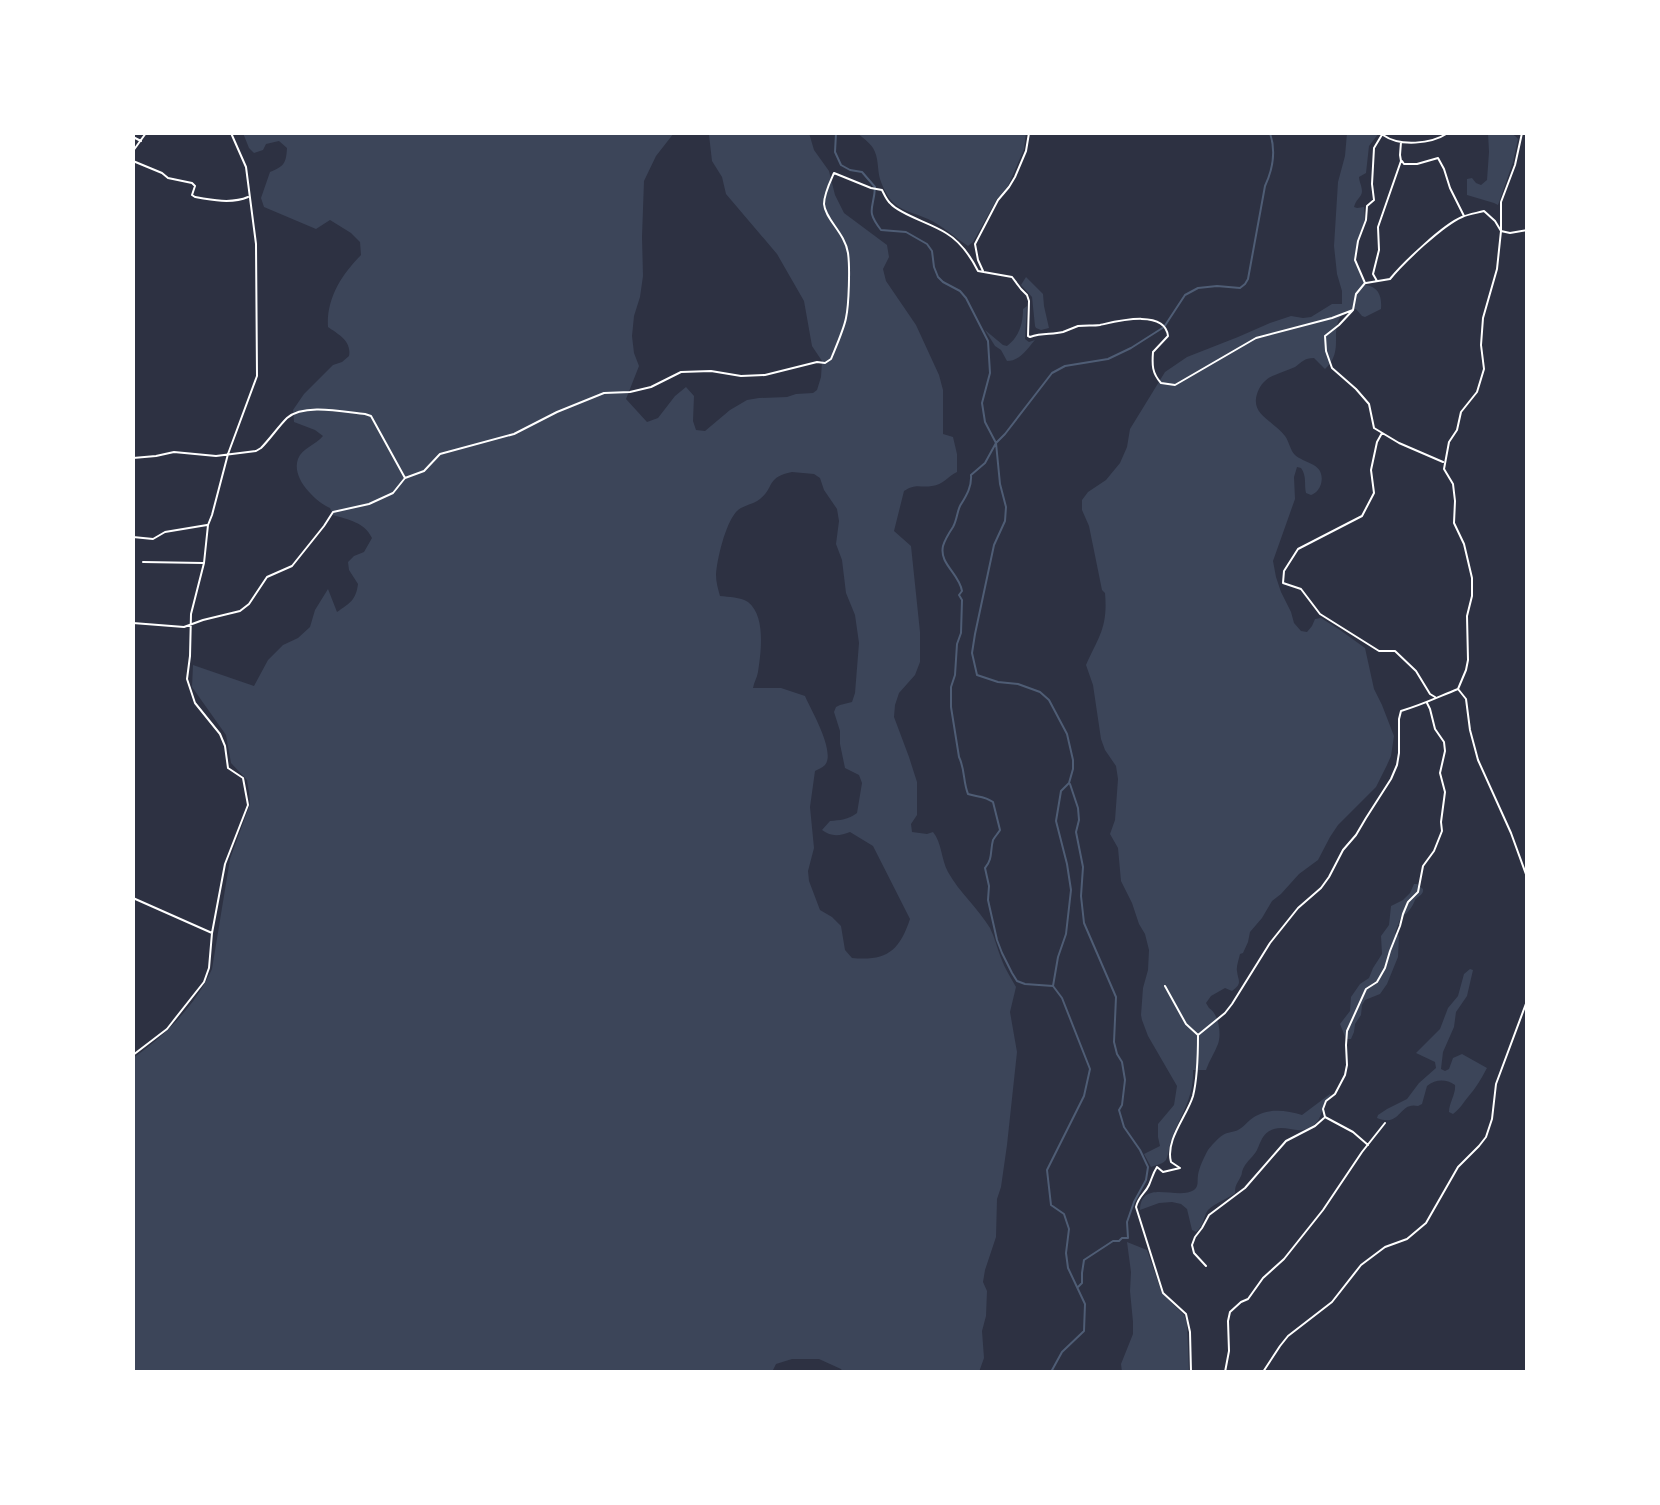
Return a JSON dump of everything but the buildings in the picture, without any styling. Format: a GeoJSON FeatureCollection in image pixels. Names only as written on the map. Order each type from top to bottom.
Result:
{"type":"FeatureCollection","features":[{"type":"Feature","properties":{"kind":"street"},"geometry":{"type":"LineString","coordinates":[[133,150],[146,133]]}},
{"type":"Feature","properties":{"kind":"street"},"geometry":{"type":"LineString","coordinates":[[133,1055],[167,1029],[204,982],[209,968],[212,933],[225,864],[248,805],[243,778],[228,768],[225,746],[220,734],[195,703],[187,679],[191,614],[204,563],[208,525],[228,454],[257,376],[256,244],[246,167],[231,133]]}},
{"type":"Feature","properties":{"kind":"street"},"geometry":{"type":"LineString","coordinates":[[983,272],[975,244],[998,200],[1015,177],[1026,151],[1029,133]]}},
{"type":"Feature","properties":{"kind":"street"},"geometry":{"type":"LineString","coordinates":[[1365,283],[1354,260],[1366,220],[1367,206],[1374,200],[1374,148],[1382,134],[1388,139],[1401,142],[1421,142],[1448,133]]}},
{"type":"Feature","properties":{"kind":"street"},"geometry":{"type":"LineString","coordinates":[[1191,1372],[1190,1332],[1186,1314],[1163,1293],[1136,1207],[1157,1167],[1163,1172],[1180,1168],[1171,1162],[1170,1156],[1176,1134],[1192,1098],[1198,1035],[1225,1013],[1270,943],[1304,902],[1321,888],[1343,850],[1356,835],[1397,765],[1401,711],[1427,703],[1458,689],[1461,684],[1468,660],[1467,616],[1472,596],[1472,578],[1464,544],[1454,523],[1453,484],[1444,469],[1444,463],[1461,412],[1474,398],[1484,369],[1481,345],[1483,318],[1497,269],[1501,202],[1515,165],[1522,133]]}},
{"type":"Feature","properties":{"kind":"street"},"geometry":{"type":"LineString","coordinates":[[133,137],[141,141]]}},
{"type":"Feature","properties":{"kind":"street"},"geometry":{"type":"LineString","coordinates":[[1377,281],[1373,274],[1379,250],[1378,227],[1401,161],[1401,142]]}},
{"type":"Feature","properties":{"kind":"street"},"geometry":{"type":"LineString","coordinates":[[1401,161],[1404,164],[1417,164],[1438,158],[1464,216]]}},
{"type":"Feature","properties":{"kind":"street"},"geometry":{"type":"LineString","coordinates":[[133,161],[168,178],[192,183],[195,186],[192,195],[195,197],[242,200],[250,196]]}},
{"type":"Feature","properties":{"kind":"street"},"geometry":{"type":"LineString","coordinates":[[133,623],[173,627],[240,611],[267,578],[292,566],[333,512],[369,503],[393,493],[405,478],[424,471],[440,454],[514,434],[557,412],[604,393],[652,387],[681,372],[765,375],[817,362],[825,363],[831,359],[846,318],[849,272],[848,251],[842,235],[829,217],[824,202],[834,173],[882,190],[890,204],[900,211],[945,232],[969,253],[978,271],[1012,277],[1029,301],[1030,337],[1120,319],[1148,319],[1161,323],[1168,331],[1168,336],[1153,352],[1154,376],[1161,383],[1175,385],[1256,338],[1353,310]]}},
{"type":"Feature","properties":{"kind":"street"},"geometry":{"type":"LineString","coordinates":[[1444,463],[1399,443],[1374,428],[1369,404],[1332,368],[1326,351],[1325,336],[1353,310],[1356,294],[1365,283],[1390,279],[1453,221],[1484,211],[1501,231],[1510,233],[1527,230]]}},
{"type":"Feature","properties":{"kind":"street"},"geometry":{"type":"LineString","coordinates":[[133,458],[173,452],[216,456],[256,451],[289,416],[304,410],[365,414],[371,416],[405,478]]}},
{"type":"Feature","properties":{"kind":"street"},"geometry":{"type":"LineString","coordinates":[[1382,433],[1377,442],[1371,470],[1374,493],[1362,516],[1298,549],[1284,571],[1283,583],[1301,589],[1320,614],[1379,651],[1395,651],[1416,671],[1430,694],[1436,697]]}},
{"type":"Feature","properties":{"kind":"street"},"geometry":{"type":"LineString","coordinates":[[133,537],[153,539],[165,532],[208,525]]}},
{"type":"Feature","properties":{"kind":"street"},"geometry":{"type":"LineString","coordinates":[[143,562],[204,563]]}},
{"type":"Feature","properties":{"kind":"street"},"geometry":{"type":"LineString","coordinates":[[1458,689],[1466,699],[1468,724],[1478,760],[1511,833],[1527,877]]}},
{"type":"Feature","properties":{"kind":"street"},"geometry":{"type":"LineString","coordinates":[[1367,1145],[1353,1132],[1325,1117],[1323,1109],[1345,1075],[1347,1031],[1366,989],[1377,982],[1385,968],[1403,914],[1408,902],[1418,892],[1423,866],[1434,851],[1442,831],[1445,792],[1440,773],[1445,751],[1444,742],[1436,729],[1427,703]]}},
{"type":"Feature","properties":{"kind":"street"},"geometry":{"type":"LineString","coordinates":[[133,898],[212,933]]}},
{"type":"Feature","properties":{"kind":"street"},"geometry":{"type":"LineString","coordinates":[[1165,986],[1186,1024],[1198,1035]]}},
{"type":"Feature","properties":{"kind":"street"},"geometry":{"type":"LineString","coordinates":[[1263,1372],[1289,1336],[1332,1301],[1361,1265],[1385,1247],[1407,1239],[1426,1223],[1458,1167],[1486,1137],[1492,1119],[1496,1084],[1527,1001]]}},
{"type":"Feature","properties":{"kind":"street"},"geometry":{"type":"LineString","coordinates":[[1206,1266],[1194,1253],[1192,1245],[1209,1215],[1245,1188],[1286,1141],[1315,1126],[1325,1117]]}},
{"type":"Feature","properties":{"kind":"street"},"geometry":{"type":"LineString","coordinates":[[1225,1372],[1229,1351],[1230,1312],[1248,1299],[1264,1278],[1284,1259],[1323,1210],[1385,1122]]}},
{"type":"Feature","properties":{"kind":"shaded area"},"geometry":{"type":"Polygon","coordinates":[[[243,133],[674,133],[656,156],[644,181],[643,276],[632,336],[639,366],[626,399],[647,422],[658,418],[675,396],[686,387],[694,396],[693,421],[696,430],[705,431],[747,400],[813,393],[817,390],[821,377],[822,361],[812,346],[804,301],[777,254],[726,194],[722,177],[712,161],[709,135],[706,133],[809,133],[814,150],[829,171],[835,195],[844,213],[887,245],[889,257],[883,269],[886,281],[916,325],[939,375],[943,390],[943,434],[953,437],[957,454],[957,472],[936,485],[915,486],[904,491],[894,531],[911,546],[920,632],[920,662],[915,675],[899,693],[894,717],[917,782],[917,815],[911,824],[912,832],[933,832],[936,836],[948,872],[990,928],[1016,987],[1010,1012],[1017,1052],[1007,1145],[997,1199],[996,1237],[983,1282],[987,1291],[986,1316],[982,1331],[984,1358],[979,1372],[843,1372],[819,1359],[792,1359],[776,1364],[772,1372],[133,1372],[133,1058],[157,1040],[178,1019],[197,995],[212,969],[230,859],[250,804],[247,780],[231,763],[226,735],[192,687],[193,665],[254,686],[268,660],[283,645],[298,638],[310,627],[315,610],[328,589],[337,612],[352,601],[358,584],[349,570],[348,562],[364,552],[372,538],[360,525],[333,515],[330,508],[311,494],[301,481],[298,459],[323,436],[294,422],[293,410],[304,394],[333,365],[349,356],[346,342],[328,327],[328,317],[337,288],[361,255],[360,242],[330,220],[316,229],[264,207],[261,198],[270,172],[283,164],[287,148],[279,141],[266,144],[263,150],[254,153],[243,133]],[[784,474],[774,480],[760,499],[736,512],[722,542],[716,580],[720,596],[748,602],[758,616],[761,645],[753,688],[781,688],[805,696],[821,731],[828,759],[825,765],[815,771],[810,807],[814,848],[808,871],[809,881],[820,910],[841,926],[845,950],[852,958],[874,958],[896,947],[910,919],[873,846],[850,832],[836,835],[822,830],[830,821],[857,813],[862,783],[859,775],[845,768],[840,731],[834,712],[836,707],[852,702],[859,643],[855,615],[846,593],[842,560],[836,544],[839,521],[837,509],[824,490],[820,478],[814,474],[784,474]]]}},
{"type":"Feature","properties":{"kind":"shaded area"},"geometry":{"type":"Polygon","coordinates":[[[857,133],[1026,133],[1024,149],[1008,186],[968,246],[933,222],[894,203],[881,181],[873,148],[857,133]]]}},
{"type":"Feature","properties":{"kind":"shaded area"},"geometry":{"type":"Polygon","coordinates":[[[1347,133],[1379,133],[1369,146],[1366,173],[1359,177],[1362,193],[1354,207],[1364,207],[1365,220],[1354,260],[1366,285],[1379,293],[1381,309],[1365,317],[1356,309],[1344,312],[1337,326],[1334,354],[1325,369],[1311,358],[1272,376],[1259,389],[1256,404],[1263,416],[1285,436],[1295,455],[1318,468],[1322,477],[1317,491],[1311,495],[1306,493],[1304,474],[1301,468],[1297,467],[1294,477],[1295,499],[1273,561],[1281,592],[1294,623],[1301,631],[1307,632],[1315,619],[1321,618],[1365,648],[1374,689],[1394,736],[1391,756],[1376,787],[1338,825],[1318,860],[1299,874],[1272,901],[1250,932],[1238,963],[1238,986],[1232,991],[1225,988],[1211,996],[1206,1003],[1215,1014],[1218,1024],[1218,1044],[1206,1070],[1193,1070],[1189,1097],[1166,1160],[1151,1167],[1144,1154],[1160,1146],[1158,1124],[1174,1105],[1177,1086],[1148,1036],[1142,1020],[1143,988],[1148,970],[1149,950],[1145,934],[1121,881],[1118,848],[1110,834],[1115,820],[1118,779],[1116,766],[1101,739],[1093,685],[1086,665],[1104,623],[1105,593],[1102,590],[1089,526],[1082,510],[1082,500],[1088,492],[1106,480],[1120,463],[1127,447],[1130,429],[1165,372],[1187,357],[1270,323],[1291,316],[1311,317],[1332,304],[1342,304],[1334,246],[1338,182],[1345,156],[1347,133]]]}},
{"type":"Feature","properties":{"kind":"shaded area"},"geometry":{"type":"Polygon","coordinates":[[[1488,133],[1509,133],[1518,139],[1498,205],[1467,195],[1467,179],[1472,178],[1481,185],[1487,180],[1488,133]]]}},
{"type":"Feature","properties":{"kind":"shaded area"},"geometry":{"type":"Polygon","coordinates":[[[1026,277],[1043,294],[1049,328],[1041,330],[1035,326],[1032,297],[1021,285],[1026,277]]]}},
{"type":"Feature","properties":{"kind":"shaded area"},"geometry":{"type":"Polygon","coordinates":[[[1027,306],[1025,339],[1029,342],[1035,340],[1019,357],[1007,361],[985,330],[1007,346],[1017,334],[1023,309],[1027,306]]]}},
{"type":"Feature","properties":{"kind":"shaded area"},"geometry":{"type":"Polygon","coordinates":[[[1414,884],[1423,891],[1408,912],[1401,917],[1395,933],[1399,936],[1398,957],[1387,984],[1380,994],[1365,1000],[1351,1039],[1346,1039],[1340,1024],[1350,1011],[1351,997],[1360,984],[1369,978],[1382,954],[1381,936],[1389,925],[1391,906],[1403,900],[1414,884]]]}},
{"type":"Feature","properties":{"kind":"shaded area"},"geometry":{"type":"Polygon","coordinates":[[[1470,969],[1473,970],[1467,996],[1456,1012],[1454,1027],[1443,1052],[1441,1069],[1449,1069],[1453,1058],[1462,1054],[1487,1068],[1478,1083],[1453,1114],[1449,1112],[1455,1085],[1441,1081],[1427,1086],[1422,1104],[1407,1107],[1391,1120],[1377,1118],[1387,1109],[1407,1099],[1419,1083],[1436,1068],[1435,1062],[1416,1053],[1440,1029],[1448,1008],[1458,996],[1464,974],[1470,969]]]}},
{"type":"Feature","properties":{"kind":"shaded area"},"geometry":{"type":"Polygon","coordinates":[[[1330,1094],[1318,1120],[1311,1127],[1302,1130],[1279,1128],[1270,1130],[1265,1135],[1243,1169],[1235,1193],[1208,1210],[1196,1232],[1192,1230],[1187,1209],[1181,1204],[1159,1203],[1140,1210],[1142,1200],[1147,1195],[1161,1192],[1187,1193],[1194,1190],[1206,1153],[1226,1133],[1242,1128],[1256,1116],[1269,1111],[1302,1115],[1330,1094]]]}},
{"type":"Feature","properties":{"kind":"shaded area"},"geometry":{"type":"Polygon","coordinates":[[[1127,1242],[1147,1250],[1162,1293],[1184,1315],[1187,1323],[1189,1372],[1122,1372],[1121,1364],[1133,1334],[1127,1242]]]}},
{"type":"Feature","properties":{"kind":"waterway"},"geometry":{"type":"LineString","coordinates":[[836,133],[835,152],[841,165],[862,172],[875,187],[872,213],[881,230],[906,232],[927,244],[932,251],[938,277],[966,298],[988,341],[990,373],[982,403],[985,422],[996,443],[985,463],[971,475],[971,484],[943,546],[946,563],[962,591],[959,595],[962,600],[961,633],[951,687],[951,707],[968,794],[993,802],[1000,830],[993,840],[985,868],[989,886],[988,900],[997,940],[1017,981],[1053,986]]}},
{"type":"Feature","properties":{"kind":"waterway"},"geometry":{"type":"LineString","coordinates":[[1051,1372],[1062,1352],[1084,1331],[1085,1304],[1068,1268],[1066,1253],[1069,1229],[1064,1214],[1051,1205],[1047,1170],[1084,1096],[1090,1069],[1062,998],[1053,986],[1058,957],[1066,934],[1071,890],[1056,821],[1061,791],[1069,783],[1073,760],[1067,734],[1049,700],[1040,692],[977,675],[972,653],[975,634],[994,545],[1005,521],[1006,507],[1000,484],[996,443],[1052,373],[1065,366],[1108,359],[1131,348],[1164,327],[1185,295],[1198,288],[1240,288],[1245,284],[1265,186],[1272,167],[1273,146],[1270,133]]}},
{"type":"Feature","properties":{"kind":"waterway"},"geometry":{"type":"LineString","coordinates":[[1070,784],[1078,808],[1076,832],[1083,867],[1081,896],[1084,923],[1116,997],[1114,1042],[1122,1062],[1125,1080],[1119,1110],[1124,1127],[1148,1167],[1146,1180],[1127,1222],[1128,1238],[1113,1241],[1084,1260],[1082,1283],[1078,1287]]}}]}
